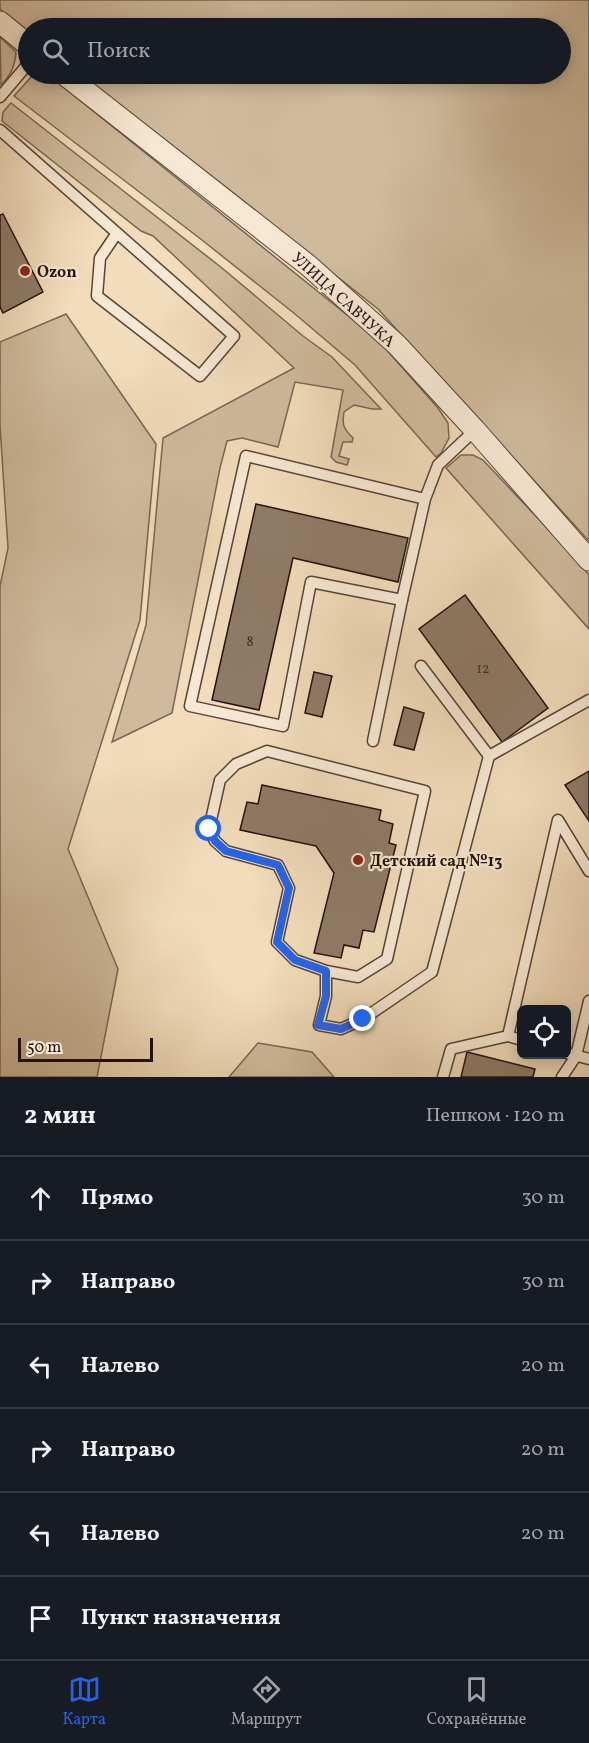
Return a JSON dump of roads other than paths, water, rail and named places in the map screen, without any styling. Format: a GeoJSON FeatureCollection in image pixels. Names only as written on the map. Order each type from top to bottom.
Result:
{"type":"FeatureCollection","features":[{"type":"Feature","properties":{"kind":"street"},"geometry":{"type":"LineString","coordinates":[[0,22],[18,37]]}},
{"type":"Feature","properties":{"kind":"street","name":"УЛИЦА САВЧУКА"},"geometry":{"type":"LineString","coordinates":[[77,84],[309,266],[397,345],[589,560]]}},
{"type":"Feature","properties":{"kind":"lane"},"geometry":{"type":"LineString","coordinates":[[0,97],[18,76]]}},
{"type":"Feature","properties":{"kind":"lane"},"geometry":{"type":"LineString","coordinates":[[0,130],[117,233],[234,336],[200,376],[97,296],[100,258],[117,233]]}},
{"type":"Feature","properties":{"kind":"lane"},"geometry":{"type":"LineString","coordinates":[[373,741],[425,498],[438,465],[475,430]]}},
{"type":"Feature","properties":{"kind":"lane"},"geometry":{"type":"LineString","coordinates":[[402,600],[311,582],[283,726],[190,706],[246,456],[425,498]]}},
{"type":"Feature","properties":{"kind":"lane"},"geometry":{"type":"LineString","coordinates":[[421,666],[489,756]]}},
{"type":"Feature","properties":{"kind":"lane"},"geometry":{"type":"LineString","coordinates":[[326,971],[326,996],[318,1025],[341,1029],[363,1019],[432,972],[489,756],[589,700]]}},
{"type":"Feature","properties":{"kind":"lane"},"geometry":{"type":"LineString","coordinates":[[267,751],[425,791],[387,959],[358,977],[326,971],[295,960],[277,942],[289,888],[278,865],[226,851],[215,841],[209,829],[220,780],[236,764],[267,751]]}},
{"type":"Feature","properties":{"kind":"lane"},"geometry":{"type":"LineString","coordinates":[[508,1036],[558,820],[589,871]]}},
{"type":"Feature","properties":{"kind":"lane"},"geometry":{"type":"LineString","coordinates":[[589,1001],[571,1055],[589,1059]]}},
{"type":"Feature","properties":{"kind":"lane"},"geometry":{"type":"LineString","coordinates":[[443,1077],[451,1049],[508,1036],[517,1039]]}},
{"type":"Feature","properties":{"kind":"lane"},"geometry":{"type":"LineString","coordinates":[[562,1077],[569,1059]]}},
{"type":"Feature","properties":{"kind":"place","name":"Ozon"},"geometry":{"type":"Point","coordinates":[25,271]}},
{"type":"Feature","properties":{"kind":"place","name":"Детский сад №13"},"geometry":{"type":"Point","coordinates":[358,860]}}]}
